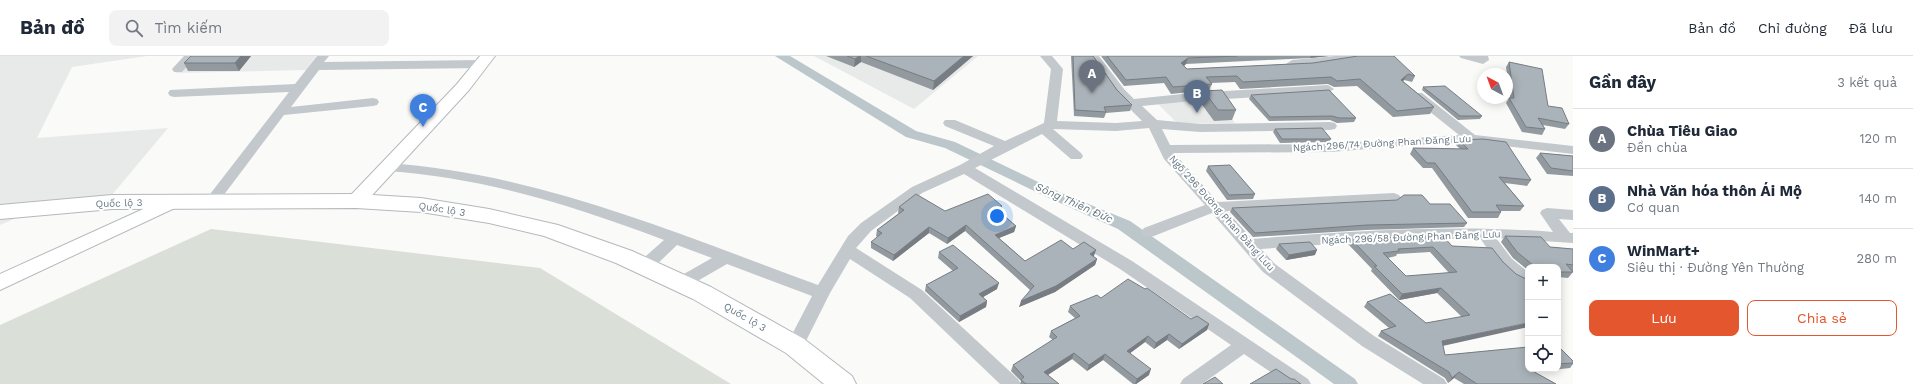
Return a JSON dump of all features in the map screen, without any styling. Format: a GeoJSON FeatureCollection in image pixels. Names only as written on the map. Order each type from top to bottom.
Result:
{"type":"FeatureCollection","features":[{"type":"Feature","properties":{"kind":"highway","name":"Quốc lộ 3"},"geometry":{"type":"LineString","coordinates":[[0,212],[112,202],[356,200],[421,205],[504,220],[550,230],[644,267],[702,293],[795,346],[843,384]]}},
{"type":"Feature","properties":{"kind":"main road"},"geometry":{"type":"LineString","coordinates":[[356,200],[463,87],[485,60]]}},
{"type":"Feature","properties":{"kind":"main road"},"geometry":{"type":"LineString","coordinates":[[0,283],[172,202]]}},
{"type":"Feature","properties":{"kind":"street"},"geometry":{"type":"LineString","coordinates":[[178,68],[191,56]]}},
{"type":"Feature","properties":{"kind":"street"},"geometry":{"type":"LineString","coordinates":[[1046,56],[1057,69],[1047,127]]}},
{"type":"Feature","properties":{"kind":"street","name":"Ngõ 296 Đường Phan Đăng Lưu"},"geometry":{"type":"LineString","coordinates":[[1093,56],[1120,92],[1153,124],[1169,156],[1270,268],[1368,341],[1438,384]]}},
{"type":"Feature","properties":{"kind":"street"},"geometry":{"type":"LineString","coordinates":[[1279,65],[1310,64],[1350,58],[1351,56]]}},
{"type":"Feature","properties":{"kind":"street"},"geometry":{"type":"LineString","coordinates":[[1465,56],[1483,60],[1482,56]]}},
{"type":"Feature","properties":{"kind":"street"},"geometry":{"type":"LineString","coordinates":[[212,201],[319,61],[485,60]]}},
{"type":"Feature","properties":{"kind":"street"},"geometry":{"type":"LineString","coordinates":[[174,93],[299,88]]}},
{"type":"Feature","properties":{"kind":"street"},"geometry":{"type":"LineString","coordinates":[[1132,103],[1192,97],[1328,89]]}},
{"type":"Feature","properties":{"kind":"street"},"geometry":{"type":"LineString","coordinates":[[1411,90],[1472,139]]}},
{"type":"Feature","properties":{"kind":"street"},"geometry":{"type":"LineString","coordinates":[[280,112],[373,102]]}},
{"type":"Feature","properties":{"kind":"street"},"geometry":{"type":"LineString","coordinates":[[950,123],[1003,147]]}},
{"type":"Feature","properties":{"kind":"street"},"geometry":{"type":"LineString","coordinates":[[795,346],[822,293],[847,250],[853,240],[866,227],[916,190],[1047,127],[1116,127],[1153,124],[1200,128],[1330,126]]}},
{"type":"Feature","properties":{"kind":"street"},"geometry":{"type":"LineString","coordinates":[[1047,127],[1076,156]]}},
{"type":"Feature","properties":{"kind":"street","name":"Ngách 296/74 Đường Phan Đăng Lưu"},"geometry":{"type":"LineString","coordinates":[[1166,149],[1330,148],[1472,139],[1573,150]]}},
{"type":"Feature","properties":{"kind":"street"},"geometry":{"type":"LineString","coordinates":[[387,167],[418,168],[449,172],[523,187],[675,238],[822,293]]}},
{"type":"Feature","properties":{"kind":"street"},"geometry":{"type":"LineString","coordinates":[[965,167],[1088,241],[1302,384]]}},
{"type":"Feature","properties":{"kind":"street"},"geometry":{"type":"LineString","coordinates":[[1149,232],[1214,207],[1394,198]]}},
{"type":"Feature","properties":{"kind":"street"},"geometry":{"type":"LineString","coordinates":[[1570,238],[1547,213],[1573,215]]}},
{"type":"Feature","properties":{"kind":"street"},"geometry":{"type":"LineString","coordinates":[[1485,234],[1506,263],[1525,278]]}},
{"type":"Feature","properties":{"kind":"street","name":"Ngách 296/58 Đường Phan Đăng Lưu"},"geometry":{"type":"LineString","coordinates":[[1249,245],[1311,240],[1485,234],[1570,238]]}},
{"type":"Feature","properties":{"kind":"street"},"geometry":{"type":"LineString","coordinates":[[644,267],[675,238]]}},
{"type":"Feature","properties":{"kind":"street"},"geometry":{"type":"LineString","coordinates":[[847,250],[916,294],[1012,384]]}},
{"type":"Feature","properties":{"kind":"street"},"geometry":{"type":"LineString","coordinates":[[681,283],[727,257]]}},
{"type":"Feature","properties":{"kind":"street"},"geometry":{"type":"LineString","coordinates":[[1189,384],[1244,344]]}},
{"type":"Feature","properties":{"kind":"shaded area"},"geometry":{"type":"Polygon","coordinates":[[[0,56],[147,56],[72,67],[37,138],[168,128],[106,202],[37,209],[0,225],[0,56]]]}},
{"type":"Feature","properties":{"kind":"shaded area"},"geometry":{"type":"Polygon","coordinates":[[[193,56],[316,56],[306,70],[176,73],[193,56]]]}},
{"type":"Feature","properties":{"kind":"shaded area"},"geometry":{"type":"Polygon","coordinates":[[[814,56],[978,56],[914,109],[814,56]]]}},
{"type":"Feature","properties":{"kind":"shaded area"},"geometry":{"type":"Polygon","coordinates":[[[1217,99],[1235,123],[1178,124],[1157,103],[1217,99]]]}},
{"type":"Feature","properties":{"kind":"shaded area"},"geometry":{"type":"Polygon","coordinates":[[[211,229],[540,268],[731,384],[0,384],[0,325],[211,229]]]}},
{"type":"Feature","properties":{"kind":"building"},"geometry":{"type":"Polygon","coordinates":[[[191,56],[241,56],[235,63],[184,63],[191,56]]]}},
{"type":"Feature","properties":{"kind":"building"},"geometry":{"type":"Polygon","coordinates":[[[847,56],[859,56],[855,59],[847,56]]]}},
{"type":"Feature","properties":{"kind":"building"},"geometry":{"type":"Polygon","coordinates":[[[866,56],[964,56],[934,81],[866,56]]]}},
{"type":"Feature","properties":{"kind":"building"},"geometry":{"type":"Polygon","coordinates":[[[1073,56],[1093,56],[1117,90],[1132,105],[1104,107],[1106,112],[1075,110],[1073,56]]]}},
{"type":"Feature","properties":{"kind":"building"},"geometry":{"type":"Polygon","coordinates":[[[1107,56],[1237,56],[1188,58],[1181,63],[1187,69],[1313,63],[1358,56],[1394,56],[1415,76],[1408,74],[1401,80],[1434,107],[1397,111],[1360,79],[1337,81],[1331,77],[1243,82],[1237,76],[1206,77],[1212,84],[1173,87],[1166,77],[1126,80],[1107,56]]]}},
{"type":"Feature","properties":{"kind":"building"},"geometry":{"type":"Polygon","coordinates":[[[1509,62],[1542,69],[1548,106],[1562,108],[1569,124],[1538,118],[1545,129],[1526,127],[1513,104],[1514,98],[1513,68],[1510,68],[1509,62]]]}},
{"type":"Feature","properties":{"kind":"building"},"geometry":{"type":"Polygon","coordinates":[[[1445,86],[1482,116],[1460,116],[1423,87],[1445,86]]]}},
{"type":"Feature","properties":{"kind":"building"},"geometry":{"type":"Polygon","coordinates":[[[1222,90],[1236,110],[1218,110],[1204,91],[1222,90]]]}},
{"type":"Feature","properties":{"kind":"building"},"geometry":{"type":"Polygon","coordinates":[[[1329,90],[1356,118],[1339,118],[1332,116],[1270,117],[1251,95],[1329,90]]]}},
{"type":"Feature","properties":{"kind":"building"},"geometry":{"type":"Polygon","coordinates":[[[1322,128],[1331,139],[1282,139],[1275,129],[1322,128]]]}},
{"type":"Feature","properties":{"kind":"building"},"geometry":{"type":"Polygon","coordinates":[[[1483,139],[1506,142],[1531,180],[1499,177],[1524,206],[1496,205],[1501,212],[1472,212],[1435,163],[1427,163],[1413,148],[1468,149],[1459,140],[1483,139]]]}},
{"type":"Feature","properties":{"kind":"building"},"geometry":{"type":"Polygon","coordinates":[[[1540,153],[1573,156],[1573,171],[1551,168],[1540,153]]]}},
{"type":"Feature","properties":{"kind":"building"},"geometry":{"type":"Polygon","coordinates":[[[1230,165],[1255,194],[1229,195],[1208,166],[1230,165]]]}},
{"type":"Feature","properties":{"kind":"building"},"geometry":{"type":"Polygon","coordinates":[[[916,194],[945,211],[988,194],[1002,206],[996,209],[1016,226],[995,235],[1025,261],[1061,240],[1073,249],[1084,242],[1096,250],[1090,254],[1097,259],[1056,286],[1021,301],[1034,286],[966,225],[948,238],[929,227],[894,255],[871,242],[882,233],[877,230],[904,210],[899,207],[916,194]]]}},
{"type":"Feature","properties":{"kind":"building"},"geometry":{"type":"Polygon","coordinates":[[[1404,195],[1422,195],[1430,204],[1450,204],[1467,223],[1367,225],[1255,233],[1232,208],[1397,200],[1404,195]]]}},
{"type":"Feature","properties":{"kind":"building"},"geometry":{"type":"Polygon","coordinates":[[[1442,235],[1452,246],[1492,248],[1503,262],[1516,274],[1525,278],[1525,324],[1442,341],[1445,355],[1525,347],[1525,372],[1534,372],[1556,384],[1477,384],[1459,372],[1452,378],[1449,372],[1381,331],[1396,326],[1367,302],[1390,294],[1426,323],[1470,315],[1441,288],[1402,294],[1374,266],[1377,266],[1351,239],[1442,235]],[[1433,247],[1398,249],[1399,251],[1383,253],[1406,276],[1457,272],[1433,247]]]}},
{"type":"Feature","properties":{"kind":"building"},"geometry":{"type":"Polygon","coordinates":[[[1505,236],[1541,237],[1550,247],[1573,249],[1573,265],[1566,264],[1573,272],[1561,272],[1561,264],[1532,264],[1517,252],[1505,236]]]}},
{"type":"Feature","properties":{"kind":"building"},"geometry":{"type":"Polygon","coordinates":[[[1310,242],[1317,250],[1289,255],[1279,244],[1310,242]]]}},
{"type":"Feature","properties":{"kind":"building"},"geometry":{"type":"Polygon","coordinates":[[[953,245],[999,283],[979,294],[987,301],[960,316],[926,285],[958,268],[939,252],[953,245]]]}},
{"type":"Feature","properties":{"kind":"building"},"geometry":{"type":"Polygon","coordinates":[[[1128,279],[1145,289],[1147,288],[1191,319],[1197,316],[1209,324],[1182,344],[1169,334],[1156,343],[1148,336],[1127,351],[1151,369],[1137,379],[1105,354],[1089,365],[1074,353],[1044,372],[1059,384],[1026,384],[1021,380],[1024,377],[1013,365],[1057,337],[1051,331],[1080,316],[1070,306],[1097,295],[1101,298],[1128,279]]]}},
{"type":"Feature","properties":{"kind":"building"},"geometry":{"type":"Polygon","coordinates":[[[1561,349],[1573,361],[1573,363],[1561,364],[1561,349]]]}},
{"type":"Feature","properties":{"kind":"building"},"geometry":{"type":"Polygon","coordinates":[[[1276,369],[1301,384],[1250,384],[1276,369]]]}},
{"type":"Feature","properties":{"kind":"building"},"geometry":{"type":"Polygon","coordinates":[[[1215,377],[1223,384],[1203,384],[1215,377]]]}},
{"type":"Feature","properties":{"kind":"waterway","name":"Sông Thiên Đức"},"geometry":{"type":"LineString","coordinates":[[781,56],[911,134],[950,145],[1054,195],[1124,225],[1348,384]]}},
{"type":"Feature","properties":{"kind":"place","name":"Chùa Tiêu Giao"},"geometry":{"type":"Point","coordinates":[1092,93]}},
{"type":"Feature","properties":{"kind":"place","name":"Nhà Văn hóa thôn Ái Mộ"},"geometry":{"type":"Point","coordinates":[1197,113]}},
{"type":"Feature","properties":{"kind":"place","name":"WinMart+"},"geometry":{"type":"Point","coordinates":[423,127]}}]}
